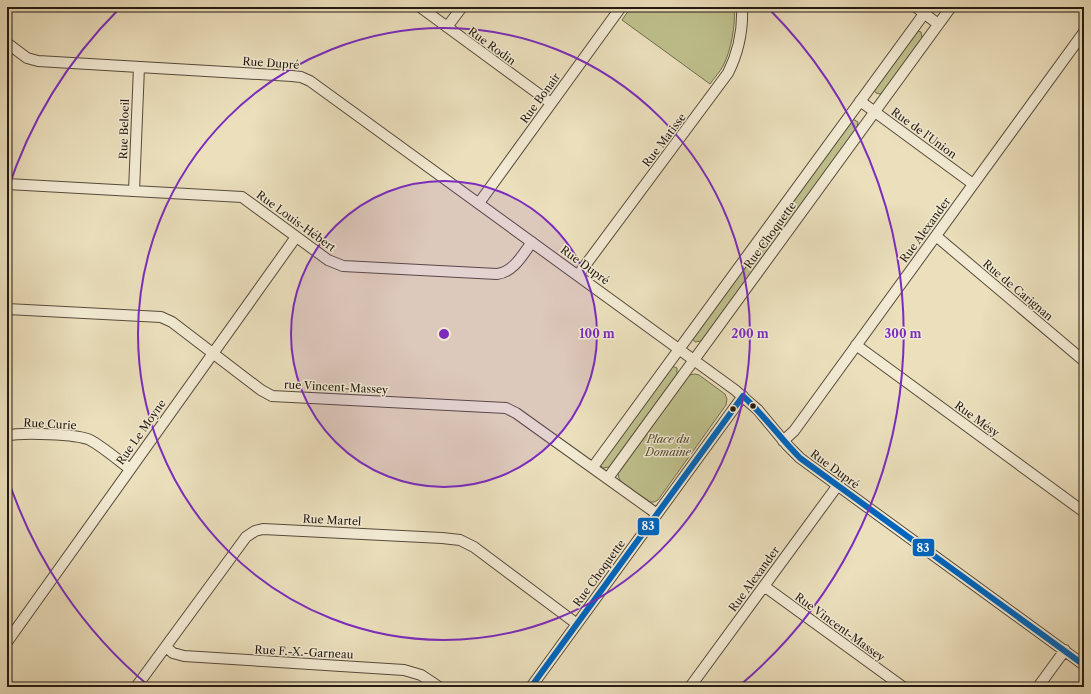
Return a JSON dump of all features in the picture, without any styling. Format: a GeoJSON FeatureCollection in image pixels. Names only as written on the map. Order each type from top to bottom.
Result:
{"type":"FeatureCollection","features":[{"type":"Feature","properties":{"kind":"street","name":"Rue Rodin"},"geometry":{"type":"LineString","coordinates":[[420,7],[551,103]]}},
{"type":"Feature","properties":{"kind":"street"},"geometry":{"type":"LineString","coordinates":[[447,27],[462,7]]}},
{"type":"Feature","properties":{"kind":"street","name":"Rue Bonair"},"geometry":{"type":"LineString","coordinates":[[479,203],[621,7]]}},
{"type":"Feature","properties":{"kind":"street","name":"Rue Matisse"},"geometry":{"type":"LineString","coordinates":[[578,275],[728,73],[737,47],[741,26],[742,7]]}},
{"type":"Feature","properties":{"kind":"street","name":"Rue Choquette"},"geometry":{"type":"LineString","coordinates":[[608,478],[951,7]]}},
{"type":"Feature","properties":{"kind":"street"},"geometry":{"type":"LineString","coordinates":[[923,9],[938,24]]}},
{"type":"Feature","properties":{"kind":"street","name":"Rue Choquette"},"geometry":{"type":"LineString","coordinates":[[593,467],[860,101],[923,9]]}},
{"type":"Feature","properties":{"kind":"street","name":"Rue Alexander"},"geometry":{"type":"LineString","coordinates":[[783,441],[794,431],[1084,32]]}},
{"type":"Feature","properties":{"kind":"street","name":"Rue Dupré"},"geometry":{"type":"LineString","coordinates":[[7,44],[27,58],[34,60],[292,76],[305,78],[314,83],[694,359],[743,396],[761,413],[783,441],[800,458],[1084,664]]}},
{"type":"Feature","properties":{"kind":"street","name":"Rue Beloeil"},"geometry":{"type":"LineString","coordinates":[[134,191],[139,67]]}},
{"type":"Feature","properties":{"kind":"street","name":"Rue de l'Union"},"geometry":{"type":"LineString","coordinates":[[860,101],[973,184]]}},
{"type":"Feature","properties":{"kind":"street","name":"Rue Louis-Hébert"},"geometry":{"type":"LineString","coordinates":[[7,184],[242,197],[328,260],[343,266],[493,274],[501,273],[510,269],[532,242]]}},
{"type":"Feature","properties":{"kind":"street","name":"Rue de Carignan"},"geometry":{"type":"LineString","coordinates":[[936,236],[1084,361]]}},
{"type":"Feature","properties":{"kind":"street","name":"Rue Le Moyne"},"geometry":{"type":"LineString","coordinates":[[7,642],[296,237]]}},
{"type":"Feature","properties":{"kind":"street","name":"rue Vincent-Massey"},"geometry":{"type":"LineString","coordinates":[[7,308],[157,316],[172,322],[261,390],[274,396],[506,408],[516,413],[593,467],[657,514]]}},
{"type":"Feature","properties":{"kind":"street","name":"Rue Mésy"},"geometry":{"type":"LineString","coordinates":[[856,345],[1084,512]]}},
{"type":"Feature","properties":{"kind":"street","name":"Rue Choquette"},"geometry":{"type":"LineString","coordinates":[[531,687],[743,396]]}},
{"type":"Feature","properties":{"kind":"street","name":"Rue Curie"},"geometry":{"type":"LineString","coordinates":[[7,436],[19,434],[85,438],[92,441],[130,469]]}},
{"type":"Feature","properties":{"kind":"street","name":"Rue Alexander"},"geometry":{"type":"LineString","coordinates":[[691,687],[838,485]]}},
{"type":"Feature","properties":{"kind":"street","name":"Rue Martel"},"geometry":{"type":"LineString","coordinates":[[136,687],[246,537],[255,531],[262,529],[460,540],[474,547],[577,624]]}},
{"type":"Feature","properties":{"kind":"street","name":"Rue Vincent-Massey"},"geometry":{"type":"LineString","coordinates":[[764,586],[903,687]]}},
{"type":"Feature","properties":{"kind":"street","name":"Rue F.-X.-Garneau"},"geometry":{"type":"LineString","coordinates":[[166,647],[173,653],[184,656],[404,670],[421,675],[439,687]]}},
{"type":"Feature","properties":{"kind":"street"},"geometry":{"type":"LineString","coordinates":[[1038,687],[1065,650]]}},
{"type":"Feature","properties":{"kind":"green space"},"geometry":{"type":"Polygon","coordinates":[[[631,7],[734,7],[734,29],[731,45],[722,68],[710,84],[622,20],[631,7]]]}},
{"type":"Feature","properties":{"kind":"green space"},"geometry":{"type":"Polygon","coordinates":[[[918,31],[921,32],[922,38],[883,92],[880,94],[876,93],[874,90],[918,31]]]}},
{"type":"Feature","properties":{"kind":"green space"},"geometry":{"type":"Polygon","coordinates":[[[853,119],[858,122],[857,128],[701,341],[695,342],[693,339],[853,119]]]}},
{"type":"Feature","properties":{"kind":"green space"},"geometry":{"type":"Polygon","coordinates":[[[672,366],[677,368],[677,374],[609,467],[603,468],[600,465],[672,366]]]}},
{"type":"Feature","properties":{"kind":"green space","name":"Place du Domaine"},"geometry":{"type":"Polygon","coordinates":[[[689,375],[699,375],[725,394],[727,399],[726,405],[658,500],[650,502],[621,482],[618,474],[689,375]]]}},
{"type":"Feature","properties":{"kind":"transit line","name":"83"},"geometry":{"type":"LineString","coordinates":[[531,687],[743,396],[800,458],[1084,665]]}}]}
